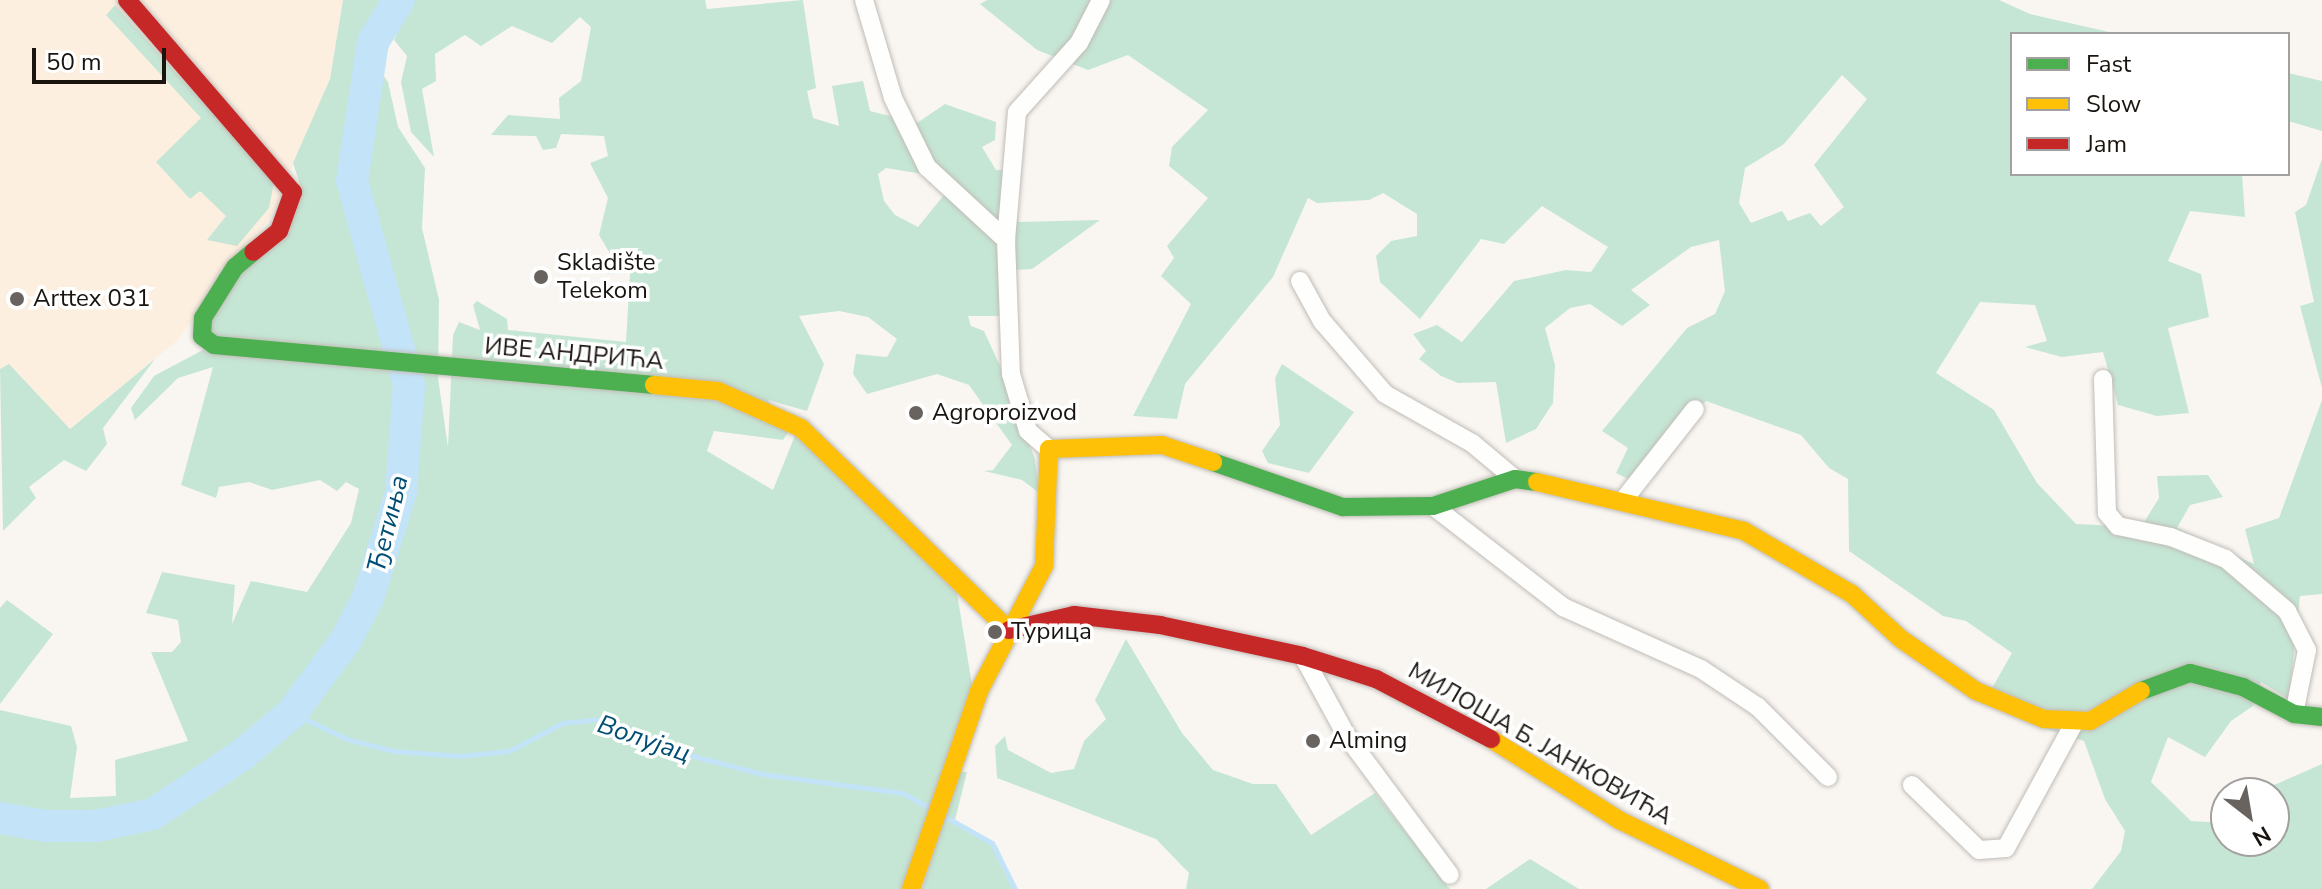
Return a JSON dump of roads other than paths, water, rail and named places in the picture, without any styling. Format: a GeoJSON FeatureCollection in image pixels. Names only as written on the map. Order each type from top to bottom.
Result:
{"type":"FeatureCollection","features":[{"type":"Feature","properties":{"kind":"street","name":"ИВЕ АНДРИЋА"},"geometry":{"type":"LineString","coordinates":[[127,0],[293,192],[279,231],[235,267],[203,318],[202,336],[214,345],[333,359],[718,391],[764,407],[801,428],[856,475],[1009,630]]}},
{"type":"Feature","properties":{"kind":"street"},"geometry":{"type":"LineString","coordinates":[[864,0],[893,98],[927,167],[1006,240]]}},
{"type":"Feature","properties":{"kind":"street"},"geometry":{"type":"LineString","coordinates":[[1101,0],[1079,43],[1017,112],[1006,240],[1011,374],[1028,431],[1049,449],[1110,440],[1162,445],[1343,507],[1433,506],[1515,479],[1625,498],[1744,531],[1852,594],[1901,639],[1976,691],[2073,725]]}},
{"type":"Feature","properties":{"kind":"street"},"geometry":{"type":"LineString","coordinates":[[1300,281],[1322,321],[1385,394],[1472,443],[1515,479]]}},
{"type":"Feature","properties":{"kind":"street"},"geometry":{"type":"LineString","coordinates":[[2103,379],[2107,513],[2118,526],[2171,537],[2226,559],[2287,611],[2307,650],[2294,714]]}},
{"type":"Feature","properties":{"kind":"street"},"geometry":{"type":"LineString","coordinates":[[1625,498],[1695,409]]}},
{"type":"Feature","properties":{"kind":"street"},"geometry":{"type":"LineString","coordinates":[[911,889],[979,691],[1049,549],[1049,449]]}},
{"type":"Feature","properties":{"kind":"street"},"geometry":{"type":"LineString","coordinates":[[1433,506],[1563,607],[1701,669],[1758,707],[1828,777]]}},
{"type":"Feature","properties":{"kind":"street","name":"МИЛОША Б. ЈАНКОВИЋА"},"geometry":{"type":"LineString","coordinates":[[1009,630],[1074,615],[1167,626],[1303,656],[1376,679],[1464,722],[1619,820],[1760,889]]}},
{"type":"Feature","properties":{"kind":"street"},"geometry":{"type":"LineString","coordinates":[[1303,656],[1346,735],[1450,875]]}},
{"type":"Feature","properties":{"kind":"street"},"geometry":{"type":"LineString","coordinates":[[1912,785],[1979,850],[2006,848],[2073,725],[2190,673],[2243,687],[2294,714],[2322,717]]}},
{"type":"Feature","properties":{"kind":"waterway","name":"Ђетиња"},"geometry":{"type":"LineString","coordinates":[[0,818],[45,826],[97,826],[153,814],[242,755],[292,713],[346,640],[368,598],[401,492],[409,385],[352,181],[373,42],[399,0]]}},
{"type":"Feature","properties":{"kind":"waterway","name":"Волујац"},"geometry":{"type":"LineString","coordinates":[[292,713],[347,739],[394,751],[460,756],[509,751],[562,723],[598,719],[651,745],[762,774],[903,793],[932,809]]}},
{"type":"Feature","properties":{"kind":"waterway","name":"Волујац"},"geometry":{"type":"LineString","coordinates":[[944,816],[992,843],[1015,889]]}},
{"type":"Feature","properties":{"kind":"place","name":"Skladište Telekom"},"geometry":{"type":"Point","coordinates":[541,277]}},
{"type":"Feature","properties":{"kind":"place","name":"Arttex 031"},"geometry":{"type":"Point","coordinates":[17,299]}},
{"type":"Feature","properties":{"kind":"place","name":"Agroproizvod"},"geometry":{"type":"Point","coordinates":[916,413]}},
{"type":"Feature","properties":{"kind":"place","name":"Турица"},"geometry":{"type":"Point","coordinates":[995,632]}},
{"type":"Feature","properties":{"kind":"place","name":"Alming"},"geometry":{"type":"Point","coordinates":[1313,741]}}]}
